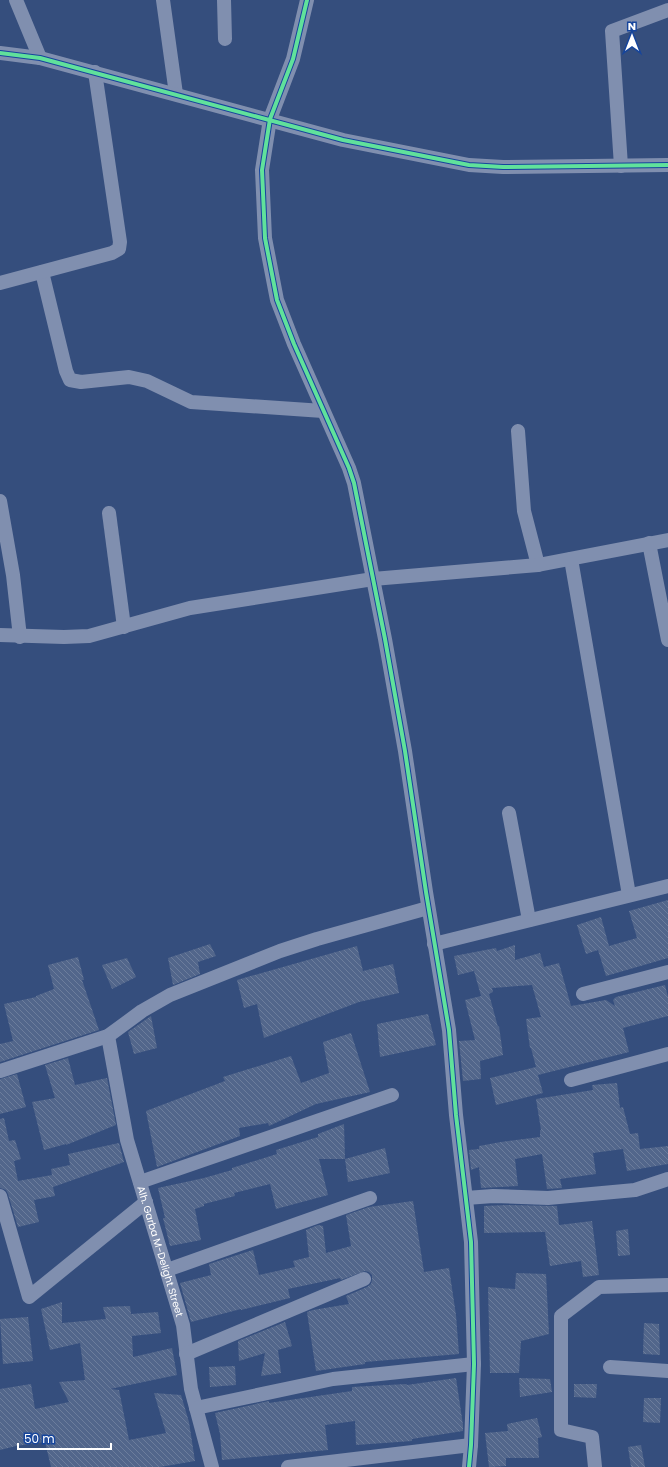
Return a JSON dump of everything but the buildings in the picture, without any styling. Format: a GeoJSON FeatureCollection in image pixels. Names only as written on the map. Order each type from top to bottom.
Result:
{"type":"FeatureCollection","features":[{"type":"Feature","properties":{"kind":"street"},"geometry":{"type":"LineString","coordinates":[[16,0],[40,58]]}},
{"type":"Feature","properties":{"kind":"street"},"geometry":{"type":"LineString","coordinates":[[163,0],[176,94]]}},
{"type":"Feature","properties":{"kind":"street"},"geometry":{"type":"LineString","coordinates":[[224,0],[225,39]]}},
{"type":"Feature","properties":{"kind":"street"},"geometry":{"type":"LineString","coordinates":[[307,0],[293,59],[270,119],[262,170],[265,238],[277,300],[323,411],[349,468],[354,483],[405,751],[428,908],[449,1030],[456,1115],[471,1242],[474,1364],[469,1467]]}},
{"type":"Feature","properties":{"kind":"street"},"geometry":{"type":"LineString","coordinates":[[621,166],[612,31],[668,10]]}},
{"type":"Feature","properties":{"kind":"street"},"geometry":{"type":"LineString","coordinates":[[0,53],[40,58],[270,119],[343,140],[469,164],[502,167],[668,165]]}},
{"type":"Feature","properties":{"kind":"street"},"geometry":{"type":"LineString","coordinates":[[0,283],[112,253],[119,249],[120,242],[95,72]]}},
{"type":"Feature","properties":{"kind":"street"},"geometry":{"type":"LineString","coordinates":[[42,272],[66,372],[70,380],[81,382],[129,377],[147,381],[191,402],[323,411]]}},
{"type":"Feature","properties":{"kind":"street"},"geometry":{"type":"LineString","coordinates":[[518,431],[524,511],[538,565]]}},
{"type":"Feature","properties":{"kind":"street"},"geometry":{"type":"LineString","coordinates":[[1,506],[13,575],[20,636]]}},
{"type":"Feature","properties":{"kind":"street"},"geometry":{"type":"LineString","coordinates":[[109,513],[124,627]]}},
{"type":"Feature","properties":{"kind":"street"},"geometry":{"type":"LineString","coordinates":[[0,635],[64,637],[89,636],[190,608],[373,579],[538,565],[668,540]]}},
{"type":"Feature","properties":{"kind":"street"},"geometry":{"type":"LineString","coordinates":[[649,543],[668,640]]}},
{"type":"Feature","properties":{"kind":"street"},"geometry":{"type":"LineString","coordinates":[[571,559],[629,895]]}},
{"type":"Feature","properties":{"kind":"street"},"geometry":{"type":"LineString","coordinates":[[509,813],[529,920]]}},
{"type":"Feature","properties":{"kind":"street"},"geometry":{"type":"LineString","coordinates":[[434,944],[668,886]]}},
{"type":"Feature","properties":{"kind":"street"},"geometry":{"type":"LineString","coordinates":[[0,1071],[108,1036],[142,1011],[170,994],[280,951],[316,939],[428,908]]}},
{"type":"Feature","properties":{"kind":"street"},"geometry":{"type":"LineString","coordinates":[[583,994],[668,972]]}},
{"type":"Feature","properties":{"kind":"street","name":"Alh. Garba M-Delight Street"},"geometry":{"type":"LineString","coordinates":[[108,1036],[127,1140],[183,1325],[191,1390],[212,1467]]}},
{"type":"Feature","properties":{"kind":"street"},"geometry":{"type":"LineString","coordinates":[[571,1080],[668,1054]]}},
{"type":"Feature","properties":{"kind":"street"},"geometry":{"type":"LineString","coordinates":[[140,1182],[392,1095]]}},
{"type":"Feature","properties":{"kind":"street"},"geometry":{"type":"LineString","coordinates":[[466,1198],[493,1196],[548,1198],[635,1190],[668,1179]]}},
{"type":"Feature","properties":{"kind":"street"},"geometry":{"type":"LineString","coordinates":[[0,1196],[29,1297],[146,1202]]}},
{"type":"Feature","properties":{"kind":"street"},"geometry":{"type":"LineString","coordinates":[[167,1270],[370,1198]]}},
{"type":"Feature","properties":{"kind":"street"},"geometry":{"type":"LineString","coordinates":[[186,1354],[364,1279]]}},
{"type":"Feature","properties":{"kind":"street"},"geometry":{"type":"LineString","coordinates":[[595,1467],[592,1437],[561,1430],[561,1316],[598,1287],[668,1285]]}},
{"type":"Feature","properties":{"kind":"street"},"geometry":{"type":"LineString","coordinates":[[196,1408],[332,1379],[474,1364]]}},
{"type":"Feature","properties":{"kind":"street"},"geometry":{"type":"LineString","coordinates":[[610,1367],[668,1371]]}},
{"type":"Feature","properties":{"kind":"street"},"geometry":{"type":"LineString","coordinates":[[288,1467],[471,1445]]}},
{"type":"Feature","properties":{"kind":"cycle path"},"geometry":{"type":"LineString","coordinates":[[307,0],[293,59],[270,119],[262,170],[265,238],[277,300],[294,344],[349,468],[354,483],[385,639],[405,751],[426,892],[449,1030],[456,1115],[471,1242],[474,1364],[469,1467]]}},
{"type":"Feature","properties":{"kind":"cycle path"},"geometry":{"type":"LineString","coordinates":[[0,53],[40,58],[343,140],[469,165],[503,167],[668,165]]}}]}
